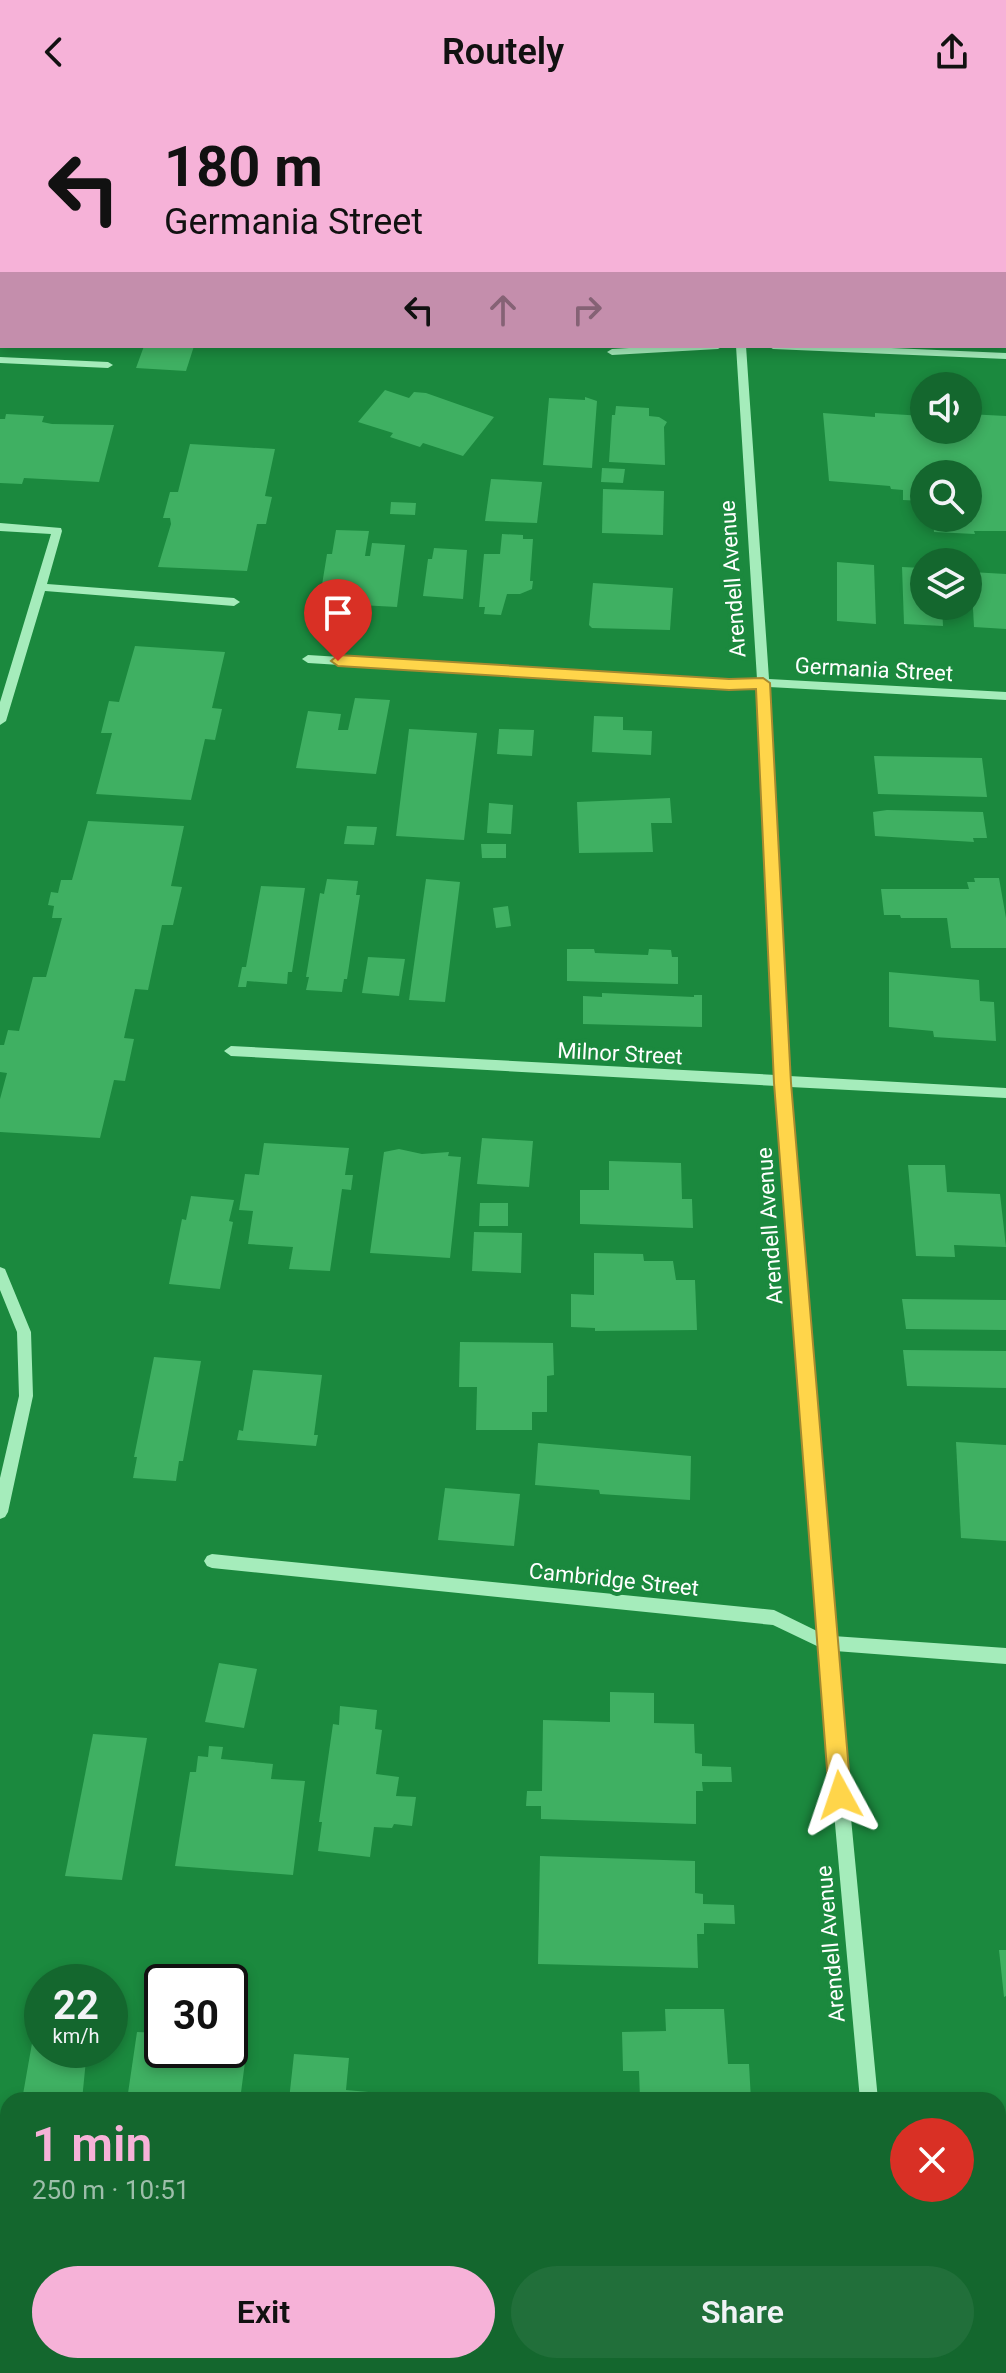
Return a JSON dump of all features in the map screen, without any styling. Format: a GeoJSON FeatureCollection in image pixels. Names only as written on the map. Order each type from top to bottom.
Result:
{"type":"FeatureCollection","features":[{"type":"Feature","properties":{"kind":"street"},"geometry":{"type":"LineString","coordinates":[[612,352],[683,348]]}},
{"type":"Feature","properties":{"kind":"street","name":"Arendell Avenue"},"geometry":{"type":"LineString","coordinates":[[741,348],[763,683],[783,1083],[826,1643],[868,2092]]}},
{"type":"Feature","properties":{"kind":"street"},"geometry":{"type":"LineString","coordinates":[[820,348],[1006,356]]}},
{"type":"Feature","properties":{"kind":"street"},"geometry":{"type":"LineString","coordinates":[[0,360],[108,365]]}},
{"type":"Feature","properties":{"kind":"street"},"geometry":{"type":"LineString","coordinates":[[0,527],[57,531],[0,721]]}},
{"type":"Feature","properties":{"kind":"street"},"geometry":{"type":"LineString","coordinates":[[40,587],[234,602]]}},
{"type":"Feature","properties":{"kind":"street","name":"Germania Street"},"geometry":{"type":"LineString","coordinates":[[308,659],[729,685],[763,683],[1006,696]]}},
{"type":"Feature","properties":{"kind":"street","name":"Milnor Street"},"geometry":{"type":"LineString","coordinates":[[231,1051],[1006,1093]]}},
{"type":"Feature","properties":{"kind":"street"},"geometry":{"type":"LineString","coordinates":[[0,1273],[24,1332],[26,1396],[0,1512]]}},
{"type":"Feature","properties":{"kind":"street","name":"Cambridge Street"},"geometry":{"type":"LineString","coordinates":[[212,1561],[774,1618],[826,1643],[1006,1656]]}},
{"type":"Feature","properties":{"kind":"building"},"geometry":{"type":"Polygon","coordinates":[[[143,348],[193,348],[186,371],[136,368],[143,348]]]}},
{"type":"Feature","properties":{"kind":"building"},"geometry":{"type":"Polygon","coordinates":[[[385,390],[409,398],[414,392],[426,393],[494,417],[463,456],[423,443],[420,447],[390,437],[393,433],[358,422],[385,390]]]}},
{"type":"Feature","properties":{"kind":"building"},"geometry":{"type":"Polygon","coordinates":[[[585,397],[597,401],[592,468],[543,465],[549,398],[585,400],[585,397]]]}},
{"type":"Feature","properties":{"kind":"building"},"geometry":{"type":"Polygon","coordinates":[[[616,406],[649,408],[649,416],[667,422],[664,427],[665,465],[609,462],[612,415],[615,415],[616,406]]]}},
{"type":"Feature","properties":{"kind":"building"},"geometry":{"type":"Polygon","coordinates":[[[823,413],[875,417],[875,413],[910,415],[910,444],[982,444],[982,415],[1006,416],[1006,531],[982,531],[982,460],[910,460],[910,500],[903,500],[903,490],[891,489],[890,486],[829,481],[823,413]]]}},
{"type":"Feature","properties":{"kind":"building"},"geometry":{"type":"Polygon","coordinates":[[[6,414],[44,416],[42,422],[52,424],[114,425],[99,482],[24,478],[22,484],[0,483],[0,419],[5,419],[6,414]]]}},
{"type":"Feature","properties":{"kind":"building"},"geometry":{"type":"Polygon","coordinates":[[[190,444],[275,449],[265,496],[272,497],[266,524],[257,524],[247,571],[158,567],[171,524],[170,518],[163,518],[170,492],[178,492],[190,444]]]}},
{"type":"Feature","properties":{"kind":"building"},"geometry":{"type":"Polygon","coordinates":[[[602,468],[625,469],[623,483],[601,482],[602,468]]]}},
{"type":"Feature","properties":{"kind":"building"},"geometry":{"type":"Polygon","coordinates":[[[491,479],[542,482],[537,523],[485,521],[491,479]]]}},
{"type":"Feature","properties":{"kind":"building"},"geometry":{"type":"Polygon","coordinates":[[[603,489],[664,491],[663,535],[602,533],[603,489]]]}},
{"type":"Feature","properties":{"kind":"building"},"geometry":{"type":"Polygon","coordinates":[[[391,502],[416,503],[415,515],[390,514],[391,502]]]}},
{"type":"Feature","properties":{"kind":"building"},"geometry":{"type":"Polygon","coordinates":[[[336,530],[369,531],[365,556],[370,556],[372,543],[405,545],[397,607],[323,603],[325,591],[321,591],[327,554],[332,554],[336,530]]]}},
{"type":"Feature","properties":{"kind":"building"},"geometry":{"type":"Polygon","coordinates":[[[934,532],[974,532],[975,534],[934,532]]]}},
{"type":"Feature","properties":{"kind":"building"},"geometry":{"type":"Polygon","coordinates":[[[502,534],[533,539],[532,589],[520,594],[507,594],[501,615],[484,614],[485,607],[479,607],[484,554],[500,554],[502,534]]]}},
{"type":"Feature","properties":{"kind":"building"},"geometry":{"type":"Polygon","coordinates":[[[434,548],[467,550],[463,599],[423,596],[428,559],[432,559],[434,548]]]}},
{"type":"Feature","properties":{"kind":"building"},"geometry":{"type":"Polygon","coordinates":[[[837,562],[874,565],[876,624],[837,621],[837,562]]]}},
{"type":"Feature","properties":{"kind":"building"},"geometry":{"type":"Polygon","coordinates":[[[902,567],[910,567],[910,620],[943,620],[943,626],[904,624],[902,567]]]}},
{"type":"Feature","properties":{"kind":"building"},"geometry":{"type":"Polygon","coordinates":[[[982,573],[1006,574],[1006,629],[974,627],[974,620],[982,620],[982,573]]]}},
{"type":"Feature","properties":{"kind":"building"},"geometry":{"type":"Polygon","coordinates":[[[593,583],[673,588],[670,630],[592,628],[589,625],[593,583]]]}},
{"type":"Feature","properties":{"kind":"building"},"geometry":{"type":"Polygon","coordinates":[[[135,646],[225,652],[212,708],[222,709],[215,740],[205,739],[191,800],[96,794],[112,733],[101,733],[109,701],[119,702],[135,646]]]}},
{"type":"Feature","properties":{"kind":"building"},"geometry":{"type":"Polygon","coordinates":[[[355,698],[390,700],[376,774],[296,768],[308,711],[341,714],[338,730],[348,730],[355,698]]]}},
{"type":"Feature","properties":{"kind":"building"},"geometry":{"type":"Polygon","coordinates":[[[594,716],[623,717],[623,730],[652,731],[651,755],[592,752],[594,716]]]}},
{"type":"Feature","properties":{"kind":"building"},"geometry":{"type":"Polygon","coordinates":[[[409,729],[477,733],[464,840],[396,836],[409,729]]]}},
{"type":"Feature","properties":{"kind":"building"},"geometry":{"type":"Polygon","coordinates":[[[499,729],[534,730],[532,756],[497,754],[499,729]]]}},
{"type":"Feature","properties":{"kind":"building"},"geometry":{"type":"Polygon","coordinates":[[[874,756],[982,758],[987,797],[878,794],[874,756]]]}},
{"type":"Feature","properties":{"kind":"building"},"geometry":{"type":"Polygon","coordinates":[[[670,798],[672,823],[651,823],[653,852],[579,853],[577,802],[670,798]]]}},
{"type":"Feature","properties":{"kind":"building"},"geometry":{"type":"Polygon","coordinates":[[[489,803],[513,805],[511,834],[487,833],[489,803]]]}},
{"type":"Feature","properties":{"kind":"building"},"geometry":{"type":"Polygon","coordinates":[[[873,812],[983,812],[987,838],[973,838],[974,842],[875,836],[873,812]]]}},
{"type":"Feature","properties":{"kind":"building"},"geometry":{"type":"Polygon","coordinates":[[[88,821],[184,826],[171,886],[182,887],[173,925],[162,925],[148,990],[135,989],[124,1038],[134,1039],[125,1081],[114,1080],[100,1138],[0,1132],[0,1099],[7,1073],[0,1072],[0,1045],[4,1045],[8,1030],[19,1031],[33,977],[46,977],[62,918],[52,918],[54,906],[48,905],[51,892],[58,893],[61,880],[72,880],[88,821]]]}},
{"type":"Feature","properties":{"kind":"building"},"geometry":{"type":"Polygon","coordinates":[[[347,826],[377,827],[374,845],[344,844],[347,826]]]}},
{"type":"Feature","properties":{"kind":"building"},"geometry":{"type":"Polygon","coordinates":[[[481,844],[506,844],[506,858],[482,858],[481,844]]]}},
{"type":"Feature","properties":{"kind":"building"},"geometry":{"type":"Polygon","coordinates":[[[974,878],[999,878],[1006,918],[1006,948],[951,948],[947,918],[884,915],[881,889],[969,889],[967,882],[975,882],[974,878]]]}},
{"type":"Feature","properties":{"kind":"building"},"geometry":{"type":"Polygon","coordinates":[[[327,879],[358,881],[356,895],[360,895],[347,979],[344,979],[342,992],[306,990],[320,893],[324,894],[327,879]]]}},
{"type":"Feature","properties":{"kind":"building"},"geometry":{"type":"Polygon","coordinates":[[[426,879],[460,882],[445,1002],[409,1000],[426,879]]]}},
{"type":"Feature","properties":{"kind":"building"},"geometry":{"type":"Polygon","coordinates":[[[261,886],[305,888],[292,972],[288,972],[287,984],[247,981],[246,987],[238,987],[242,967],[246,967],[261,886]]]}},
{"type":"Feature","properties":{"kind":"building"},"geometry":{"type":"Polygon","coordinates":[[[508,906],[511,926],[496,928],[493,908],[508,906]]]}},
{"type":"Feature","properties":{"kind":"building"},"geometry":{"type":"Polygon","coordinates":[[[567,949],[648,955],[649,949],[671,950],[672,957],[678,957],[678,984],[567,981],[567,949]]]}},
{"type":"Feature","properties":{"kind":"building"},"geometry":{"type":"Polygon","coordinates":[[[368,957],[405,959],[399,996],[362,993],[368,957]]]}},
{"type":"Feature","properties":{"kind":"building"},"geometry":{"type":"Polygon","coordinates":[[[889,972],[979,980],[980,1001],[994,1002],[996,1041],[934,1037],[933,1031],[889,1027],[889,972]]]}},
{"type":"Feature","properties":{"kind":"building"},"geometry":{"type":"Polygon","coordinates":[[[602,993],[702,995],[702,1027],[583,1024],[583,996],[602,997],[602,993]]]}},
{"type":"Feature","properties":{"kind":"building"},"geometry":{"type":"Polygon","coordinates":[[[482,1138],[533,1141],[529,1187],[477,1184],[482,1138]]]}},
{"type":"Feature","properties":{"kind":"building"},"geometry":{"type":"Polygon","coordinates":[[[264,1143],[349,1148],[345,1175],[353,1175],[351,1190],[342,1189],[330,1271],[289,1269],[293,1247],[248,1244],[253,1211],[239,1210],[245,1174],[259,1175],[264,1143]]]}},
{"type":"Feature","properties":{"kind":"building"},"geometry":{"type":"Polygon","coordinates":[[[399,1149],[422,1154],[449,1152],[448,1156],[461,1157],[450,1258],[370,1253],[384,1152],[399,1149]]]}},
{"type":"Feature","properties":{"kind":"building"},"geometry":{"type":"Polygon","coordinates":[[[609,1161],[681,1163],[682,1199],[692,1199],[693,1228],[580,1224],[580,1190],[609,1190],[609,1161]]]}},
{"type":"Feature","properties":{"kind":"building"},"geometry":{"type":"Polygon","coordinates":[[[908,1165],[945,1165],[947,1192],[1000,1194],[1006,1247],[954,1245],[955,1257],[916,1256],[908,1165]]]}},
{"type":"Feature","properties":{"kind":"building"},"geometry":{"type":"Polygon","coordinates":[[[191,1196],[234,1200],[229,1221],[233,1222],[220,1289],[169,1284],[182,1219],[186,1220],[191,1196]]]}},
{"type":"Feature","properties":{"kind":"building"},"geometry":{"type":"Polygon","coordinates":[[[480,1203],[508,1203],[508,1226],[479,1226],[480,1203]]]}},
{"type":"Feature","properties":{"kind":"building"},"geometry":{"type":"Polygon","coordinates":[[[474,1232],[522,1233],[521,1273],[472,1271],[474,1232]]]}},
{"type":"Feature","properties":{"kind":"building"},"geometry":{"type":"Polygon","coordinates":[[[594,1253],[643,1254],[644,1261],[673,1261],[676,1280],[695,1280],[697,1330],[595,1331],[595,1328],[571,1327],[571,1294],[594,1295],[594,1253]]]}},
{"type":"Feature","properties":{"kind":"building"},"geometry":{"type":"Polygon","coordinates":[[[902,1299],[1006,1300],[1006,1330],[906,1329],[902,1299]]]}},
{"type":"Feature","properties":{"kind":"building"},"geometry":{"type":"Polygon","coordinates":[[[460,1342],[553,1343],[554,1375],[547,1376],[547,1412],[532,1412],[532,1430],[476,1430],[477,1387],[459,1387],[460,1342]]]}},
{"type":"Feature","properties":{"kind":"building"},"geometry":{"type":"Polygon","coordinates":[[[903,1350],[1006,1351],[1006,1388],[907,1386],[903,1350]]]}},
{"type":"Feature","properties":{"kind":"building"},"geometry":{"type":"Polygon","coordinates":[[[154,1357],[201,1361],[183,1461],[179,1461],[176,1481],[133,1478],[137,1457],[134,1457],[154,1357]]]}},
{"type":"Feature","properties":{"kind":"building"},"geometry":{"type":"Polygon","coordinates":[[[253,1370],[322,1375],[314,1435],[318,1435],[316,1446],[237,1440],[239,1430],[243,1431],[253,1370]]]}},
{"type":"Feature","properties":{"kind":"building"},"geometry":{"type":"Polygon","coordinates":[[[956,1442],[1006,1445],[1006,1541],[961,1538],[956,1442]]]}},
{"type":"Feature","properties":{"kind":"building"},"geometry":{"type":"Polygon","coordinates":[[[538,1443],[691,1456],[690,1500],[600,1494],[599,1490],[535,1485],[538,1443]]]}},
{"type":"Feature","properties":{"kind":"building"},"geometry":{"type":"Polygon","coordinates":[[[445,1488],[520,1494],[514,1546],[438,1540],[445,1488]]]}},
{"type":"Feature","properties":{"kind":"building"},"geometry":{"type":"Polygon","coordinates":[[[219,1663],[257,1669],[244,1728],[205,1722],[219,1663]]]}},
{"type":"Feature","properties":{"kind":"building"},"geometry":{"type":"Polygon","coordinates":[[[610,1692],[654,1693],[654,1723],[694,1724],[695,1753],[702,1754],[702,1766],[731,1767],[732,1782],[702,1782],[703,1791],[696,1791],[696,1824],[541,1819],[541,1806],[526,1806],[527,1791],[542,1791],[543,1720],[610,1722],[610,1692]]]}},
{"type":"Feature","properties":{"kind":"building"},"geometry":{"type":"Polygon","coordinates":[[[340,1706],[377,1710],[375,1729],[382,1730],[376,1774],[399,1777],[396,1796],[416,1797],[412,1826],[394,1824],[392,1828],[374,1827],[370,1857],[318,1851],[322,1822],[319,1822],[333,1724],[339,1725],[340,1706]]]}},
{"type":"Feature","properties":{"kind":"building"},"geometry":{"type":"Polygon","coordinates":[[[93,1734],[147,1738],[122,1880],[65,1876],[93,1734]]]}},
{"type":"Feature","properties":{"kind":"building"},"geometry":{"type":"Polygon","coordinates":[[[209,1746],[223,1747],[221,1759],[273,1764],[271,1779],[305,1781],[293,1875],[175,1866],[190,1772],[196,1772],[198,1756],[208,1757],[209,1746]]]}},
{"type":"Feature","properties":{"kind":"building"},"geometry":{"type":"Polygon","coordinates":[[[540,1856],[695,1861],[695,1893],[703,1894],[703,1904],[734,1905],[735,1924],[704,1923],[704,1934],[697,1934],[698,1968],[538,1964],[540,1856]]]}},
{"type":"Feature","properties":{"kind":"building"},"geometry":{"type":"Polygon","coordinates":[[[999,1950],[1006,1950],[1004,1997],[999,1950]]]}},
{"type":"Feature","properties":{"kind":"building"},"geometry":{"type":"Polygon","coordinates":[[[665,2009],[724,2009],[728,2064],[749,2064],[751,2092],[640,2092],[639,2071],[623,2071],[622,2032],[666,2031],[665,2009]]]}},
{"type":"Feature","properties":{"kind":"building"},"geometry":{"type":"Polygon","coordinates":[[[137,2032],[144,2032],[144,2068],[244,2068],[241,2092],[128,2092],[137,2032]]]}},
{"type":"Feature","properties":{"kind":"building"},"geometry":{"type":"Polygon","coordinates":[[[294,2054],[349,2058],[346,2090],[368,2092],[290,2092],[294,2054]]]}},
{"type":"Feature","properties":{"kind":"building"},"geometry":{"type":"Polygon","coordinates":[[[28,2068],[85,2068],[83,2092],[23,2092],[28,2068]]]}},
{"type":"Feature","properties":{"kind":"route"},"geometry":{"type":"LineString","coordinates":[[338,661],[729,685],[763,683],[783,1083],[840,1795]]}}]}
